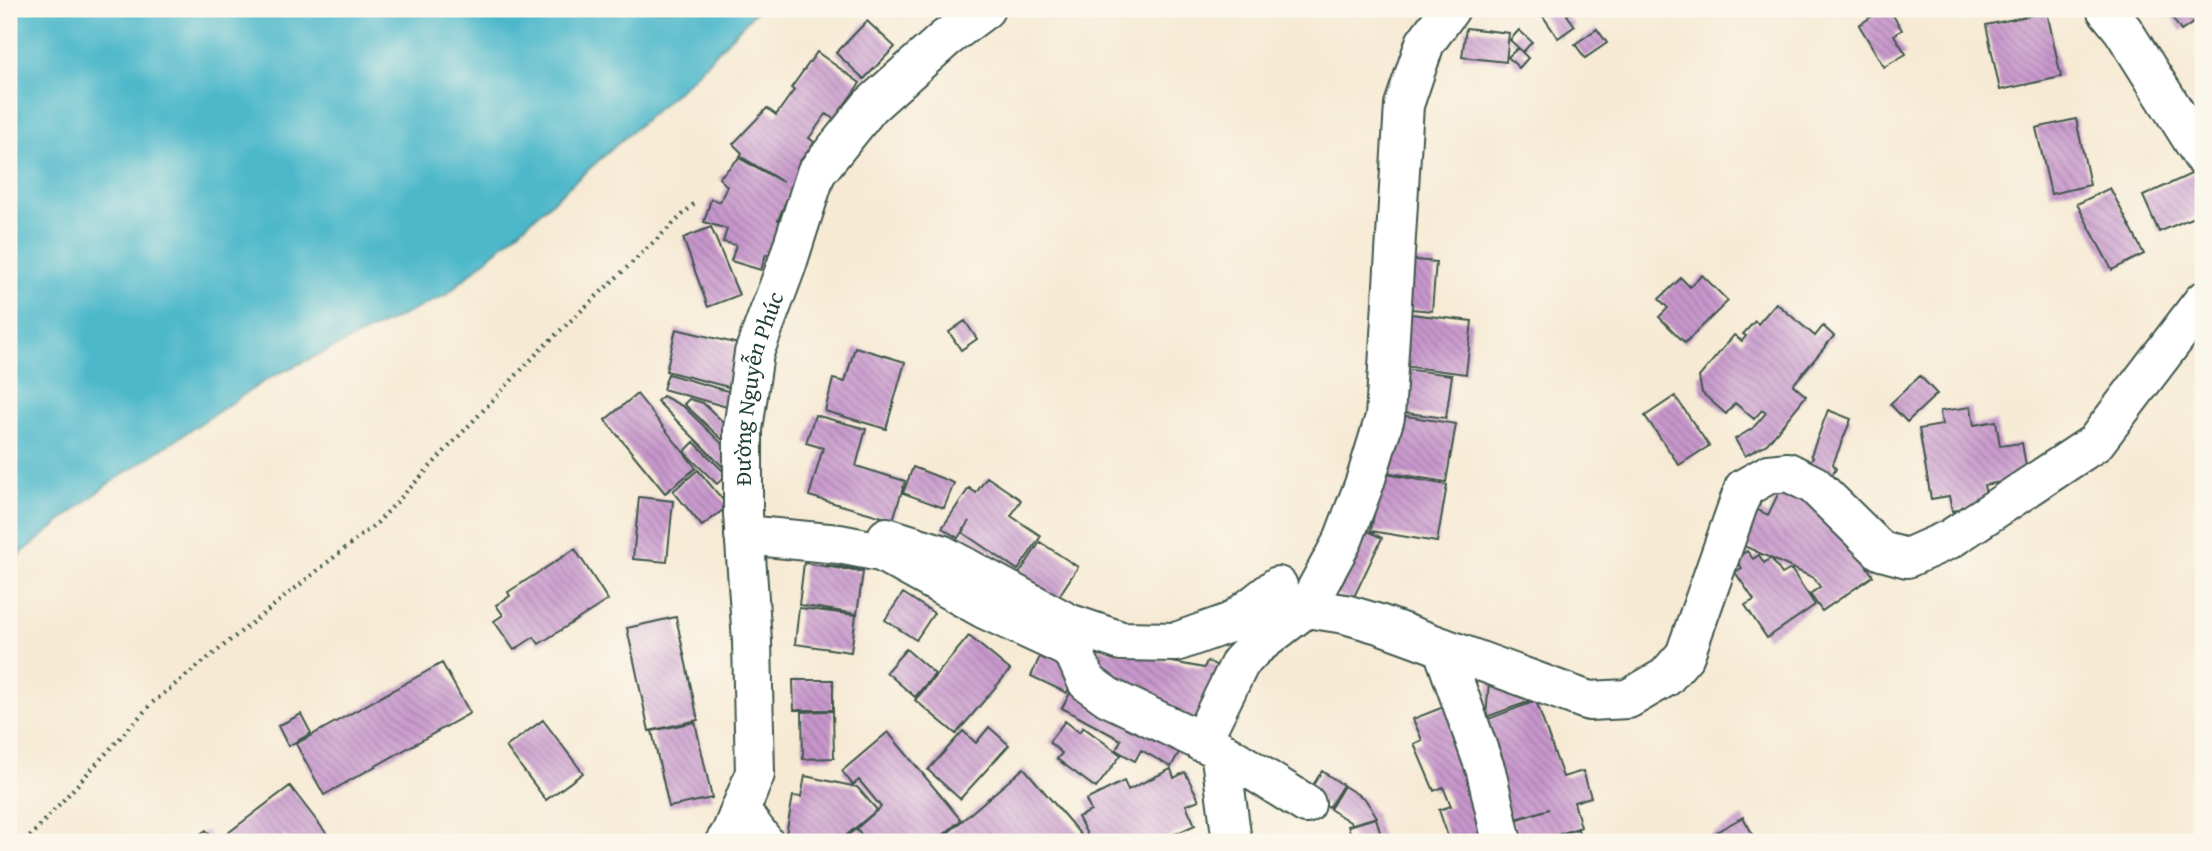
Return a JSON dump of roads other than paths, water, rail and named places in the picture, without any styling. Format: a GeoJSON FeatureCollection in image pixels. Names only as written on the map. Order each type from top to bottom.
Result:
{"type":"FeatureCollection","features":[{"type":"Feature","properties":{"kind":"street","name":"Đường Nguyễn Phúc"},"geometry":{"type":"LineString","coordinates":[[732,826],[755,774],[752,641],[744,525],[743,429],[754,353],[786,267],[816,173],[870,106],[945,38],[985,9]]}},
{"type":"Feature","properties":{"kind":"street"},"geometry":{"type":"LineString","coordinates":[[1233,842],[1210,746],[1240,663],[1292,597],[1343,540],[1365,482],[1385,417],[1404,105],[1425,43],[1450,9]]}},
{"type":"Feature","properties":{"kind":"street"},"geometry":{"type":"LineString","coordinates":[[2106,9],[2123,30],[2203,157]]}},
{"type":"Feature","properties":{"kind":"street"},"geometry":{"type":"LineString","coordinates":[[744,525],[849,526],[941,554],[1068,623],[1121,641],[1176,642],[1292,597],[1379,624],[1589,701],[1628,699],[1648,690],[1666,677],[1685,655],[1744,488],[1769,474],[1788,471],[1814,485],[1881,551],[1907,558],[1950,539],[2095,443],[2203,301]]}},
{"type":"Feature","properties":{"kind":"street"},"geometry":{"type":"LineString","coordinates":[[744,525],[881,552],[984,609],[1066,647],[1074,654],[1087,682],[1108,697],[1210,746],[1306,804]]}},
{"type":"Feature","properties":{"kind":"street"},"geometry":{"type":"LineString","coordinates":[[1442,647],[1486,771],[1502,842]]}},
{"type":"Feature","properties":{"kind":"street"},"geometry":{"type":"LineString","coordinates":[[732,826],[764,842]]}},
{"type":"Feature","properties":{"kind":"water"},"geometry":{"type":"Polygon","coordinates":[[[9,9],[758,9],[691,79],[446,295],[269,378],[104,487],[9,563],[9,9]]]}}]}
